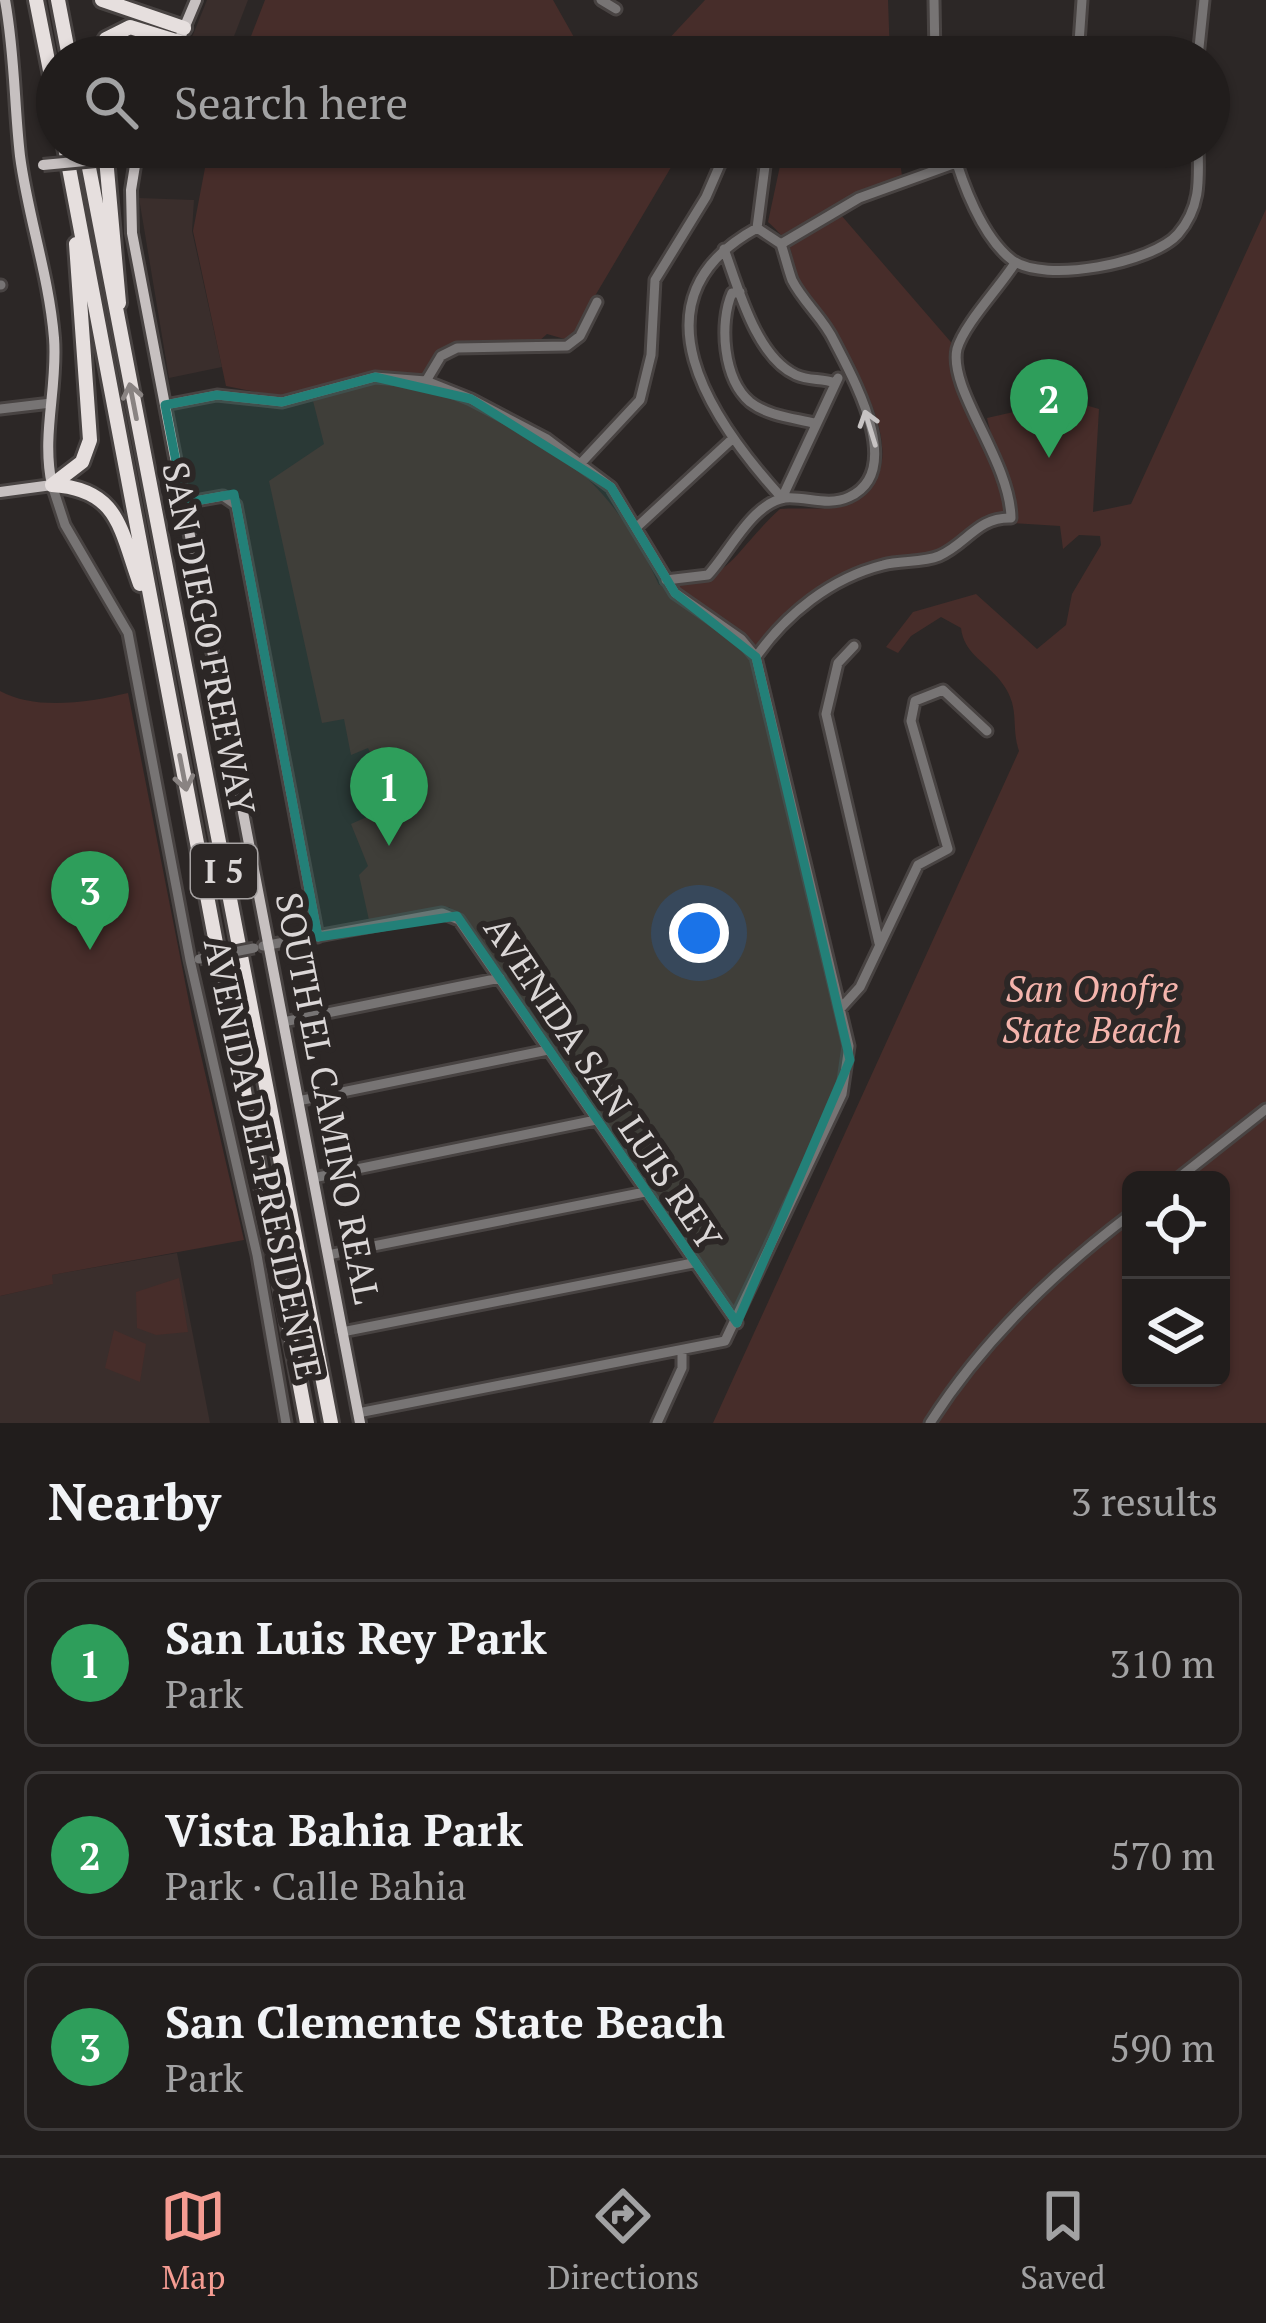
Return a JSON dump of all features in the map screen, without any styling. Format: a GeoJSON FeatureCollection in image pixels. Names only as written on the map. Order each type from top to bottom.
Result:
{"type":"FeatureCollection","features":[{"type":"Feature","properties":{"kind":"highway"},"geometry":{"type":"LineString","coordinates":[[36,0],[43,36]]}},
{"type":"Feature","properties":{"kind":"highway"},"geometry":{"type":"LineString","coordinates":[[58,0],[64,36]]}},
{"type":"Feature","properties":{"kind":"highway"},"geometry":{"type":"LineString","coordinates":[[101,0],[167,36]]}},
{"type":"Feature","properties":{"kind":"highway"},"geometry":{"type":"LineString","coordinates":[[113,36],[130,28],[157,36]]}},
{"type":"Feature","properties":{"kind":"highway","name":"SAN DIEGO FREEWAY"},"geometry":{"type":"LineString","coordinates":[[69,168],[307,1423]]}},
{"type":"Feature","properties":{"kind":"highway","name":"SAN DIEGO FREEWAY"},"geometry":{"type":"LineString","coordinates":[[89,168],[331,1423]]}},
{"type":"Feature","properties":{"kind":"highway"},"geometry":{"type":"LineString","coordinates":[[112,168],[121,285],[117,320]]}},
{"type":"Feature","properties":{"kind":"highway"},"geometry":{"type":"LineString","coordinates":[[52,484],[82,462],[90,440],[71,178]]}},
{"type":"Feature","properties":{"kind":"highway"},"geometry":{"type":"LineString","coordinates":[[52,484],[90,489],[104,498],[154,622]]}},
{"type":"Feature","properties":{"kind":"main road","name":"AVENIDA DEL PRESIDENTE"},"geometry":{"type":"LineString","coordinates":[[5,0],[17,63],[22,168],[54,337],[47,456],[52,484]]}},
{"type":"Feature","properties":{"kind":"main road"},"geometry":{"type":"LineString","coordinates":[[181,36],[196,0]]}},
{"type":"Feature","properties":{"kind":"main road"},"geometry":{"type":"LineString","coordinates":[[22,168],[36,166]]}},
{"type":"Feature","properties":{"kind":"main road","name":"SOUTH EL CAMINO REAL"},"geometry":{"type":"LineString","coordinates":[[135,168],[132,233],[359,1418]]}},
{"type":"Feature","properties":{"kind":"main road"},"geometry":{"type":"LineString","coordinates":[[0,492],[52,484]]}},
{"type":"Feature","properties":{"kind":"street"},"geometry":{"type":"LineString","coordinates":[[601,0],[616,9]]}},
{"type":"Feature","properties":{"kind":"street"},"geometry":{"type":"LineString","coordinates":[[934,0],[935,36]]}},
{"type":"Feature","properties":{"kind":"street"},"geometry":{"type":"LineString","coordinates":[[1079,36],[1082,0]]}},
{"type":"Feature","properties":{"kind":"street"},"geometry":{"type":"LineString","coordinates":[[1200,36],[1204,0]]}},
{"type":"Feature","properties":{"kind":"street"},"geometry":{"type":"LineString","coordinates":[[583,461],[640,400],[651,355],[655,280],[719,168]]}},
{"type":"Feature","properties":{"kind":"street"},"geometry":{"type":"LineString","coordinates":[[757,228],[765,168]]}},
{"type":"Feature","properties":{"kind":"street"},"geometry":{"type":"LineString","coordinates":[[781,244],[859,198],[942,168]]}},
{"type":"Feature","properties":{"kind":"street"},"geometry":{"type":"LineString","coordinates":[[958,168],[991,238],[1015,262],[1069,272],[1149,254],[1176,236],[1197,203],[1198,168]]}},
{"type":"Feature","properties":{"kind":"street"},"geometry":{"type":"LineString","coordinates":[[757,228],[781,244],[793,281],[833,338],[858,390],[875,446],[873,473],[848,498],[830,503],[782,498],[730,441],[698,377],[690,331],[693,294],[709,264],[757,228]]}},
{"type":"Feature","properties":{"kind":"street"},"geometry":{"type":"LineString","coordinates":[[724,249],[740,292],[778,360],[794,374],[835,383]]}},
{"type":"Feature","properties":{"kind":"street"},"geometry":{"type":"LineString","coordinates":[[756,657],[778,625],[845,581],[880,565],[932,559],[992,518],[1011,518],[1009,489],[983,423],[962,391],[956,360],[963,335],[1015,262]]}},
{"type":"Feature","properties":{"kind":"street"},"geometry":{"type":"LineString","coordinates":[[740,292],[732,293],[723,320],[740,388],[749,401],[774,415],[814,423]]}},
{"type":"Feature","properties":{"kind":"street"},"geometry":{"type":"LineString","coordinates":[[426,381],[441,356],[457,348],[567,346],[580,336],[597,302]]}},
{"type":"Feature","properties":{"kind":"street"},"geometry":{"type":"LineString","coordinates":[[666,580],[708,575],[760,512],[782,498],[814,423],[845,370]]}},
{"type":"Feature","properties":{"kind":"street"},"geometry":{"type":"LineString","coordinates":[[165,405],[217,395],[282,402],[375,376],[426,381],[472,399],[583,461],[611,487],[666,580],[688,606],[723,625],[756,657],[841,1008],[850,1060],[842,1094],[737,1323],[724,1341],[359,1418]]}},
{"type":"Feature","properties":{"kind":"street"},"geometry":{"type":"LineString","coordinates":[[0,409],[51,403]]}},
{"type":"Feature","properties":{"kind":"street"},"geometry":{"type":"LineString","coordinates":[[638,526],[730,441]]}},
{"type":"Feature","properties":{"kind":"street","name":"AVENIDA DEL PRESIDENTE"},"geometry":{"type":"LineString","coordinates":[[52,484],[64,525],[128,633],[257,1255],[286,1423]]}},
{"type":"Feature","properties":{"kind":"street"},"geometry":{"type":"LineString","coordinates":[[184,503],[223,496],[232,497],[236,506],[318,937]]}},
{"type":"Feature","properties":{"kind":"street"},"geometry":{"type":"LineString","coordinates":[[854,646],[838,663],[826,714],[879,943]]}},
{"type":"Feature","properties":{"kind":"street"},"geometry":{"type":"LineString","coordinates":[[841,1008],[860,987],[918,865],[948,849],[911,710],[924,694],[943,690],[987,730]]}},
{"type":"Feature","properties":{"kind":"street","name":"AVENIDA SAN LUIS REY"},"geometry":{"type":"LineString","coordinates":[[195,959],[452,915],[737,1323]]}},
{"type":"Feature","properties":{"kind":"street"},"geometry":{"type":"LineString","coordinates":[[284,1022],[500,978]]}},
{"type":"Feature","properties":{"kind":"street"},"geometry":{"type":"LineString","coordinates":[[298,1101],[548,1050]]}},
{"type":"Feature","properties":{"kind":"street"},"geometry":{"type":"LineString","coordinates":[[1187,1171],[1266,1109]]}},
{"type":"Feature","properties":{"kind":"street"},"geometry":{"type":"LineString","coordinates":[[314,1178],[596,1120]]}},
{"type":"Feature","properties":{"kind":"street"},"geometry":{"type":"LineString","coordinates":[[328,1255],[645,1192]]}},
{"type":"Feature","properties":{"kind":"street"},"geometry":{"type":"LineString","coordinates":[[930,1423],[1020,1310],[1122,1222]]}},
{"type":"Feature","properties":{"kind":"street"},"geometry":{"type":"LineString","coordinates":[[342,1333],[693,1263]]}},
{"type":"Feature","properties":{"kind":"street"},"geometry":{"type":"LineString","coordinates":[[657,1423],[682,1368],[682,1351]]}},
{"type":"Feature","properties":{"kind":"highlighted area"},"geometry":{"type":"Polygon","coordinates":[[[375,377],[471,399],[611,487],[675,593],[756,657],[850,1060],[737,1323],[457,916],[318,937],[234,494],[184,503],[165,405],[217,395],[282,402],[375,377]]]}},
{"type":"Feature","properties":{"kind":"shaded area"},"geometry":{"type":"Polygon","coordinates":[[[207,0],[248,0],[234,36],[192,36],[207,0]]]}},
{"type":"Feature","properties":{"kind":"shaded area"},"geometry":{"type":"Polygon","coordinates":[[[139,198],[194,200],[192,231],[222,367],[169,378],[139,198]]]}},
{"type":"Feature","properties":{"kind":"shaded area"},"geometry":{"type":"Polygon","coordinates":[[[177,1253],[210,1423],[0,1423],[0,1296],[52,1284],[51,1275],[177,1253]]]}},
{"type":"Feature","properties":{"kind":"green space"},"geometry":{"type":"Polygon","coordinates":[[[265,0],[553,0],[573,36],[251,36],[265,0]]]}},
{"type":"Feature","properties":{"kind":"green space"},"geometry":{"type":"Polygon","coordinates":[[[705,0],[888,0],[889,36],[672,36],[705,0]]]}},
{"type":"Feature","properties":{"kind":"green space"},"geometry":{"type":"Polygon","coordinates":[[[205,168],[671,168],[592,301],[583,327],[568,340],[547,334],[538,342],[467,342],[439,355],[419,386],[498,419],[563,458],[616,510],[659,585],[682,584],[701,580],[728,564],[780,509],[849,503],[868,491],[880,469],[882,443],[863,385],[802,284],[786,241],[768,222],[780,168],[901,168],[902,176],[840,204],[841,215],[956,348],[958,382],[995,458],[1006,515],[988,519],[936,553],[880,561],[822,588],[791,612],[753,661],[846,1055],[841,1087],[734,1318],[462,918],[449,907],[369,920],[359,875],[368,866],[351,824],[396,804],[368,748],[351,755],[344,719],[322,723],[269,481],[324,444],[311,393],[277,396],[226,386],[193,231],[205,168]]]}},
{"type":"Feature","properties":{"kind":"green space","name":"San Onofre State Beach"},"geometry":{"type":"Polygon","coordinates":[[[1266,209],[1266,1423],[713,1423],[1019,751],[1011,698],[970,650],[961,628],[941,617],[911,636],[898,653],[886,647],[913,612],[976,594],[1037,649],[1066,625],[1072,594],[1101,545],[1100,536],[1079,535],[1063,549],[1060,526],[1011,523],[1012,495],[987,418],[1068,400],[1099,409],[1093,512],[1131,504],[1266,209]]]}},
{"type":"Feature","properties":{"kind":"green space"},"geometry":{"type":"Polygon","coordinates":[[[0,691],[46,703],[128,693],[192,1017],[244,1240],[52,1275],[53,1284],[0,1296],[0,691]]]}},
{"type":"Feature","properties":{"kind":"green space"},"geometry":{"type":"Polygon","coordinates":[[[179,1278],[188,1332],[156,1335],[137,1328],[136,1292],[179,1278]]]}},
{"type":"Feature","properties":{"kind":"green space"},"geometry":{"type":"Polygon","coordinates":[[[114,1330],[146,1344],[140,1382],[105,1368],[114,1330]]]}},
{"type":"Feature","properties":{"kind":"place","name":"Vista Bahia Park"},"geometry":{"type":"Point","coordinates":[1049,458]}},
{"type":"Feature","properties":{"kind":"place","name":"San Luis Rey Park"},"geometry":{"type":"Point","coordinates":[389,846]}},
{"type":"Feature","properties":{"kind":"place","name":"San Clemente State Beach"},"geometry":{"type":"Point","coordinates":[90,950]}}]}
